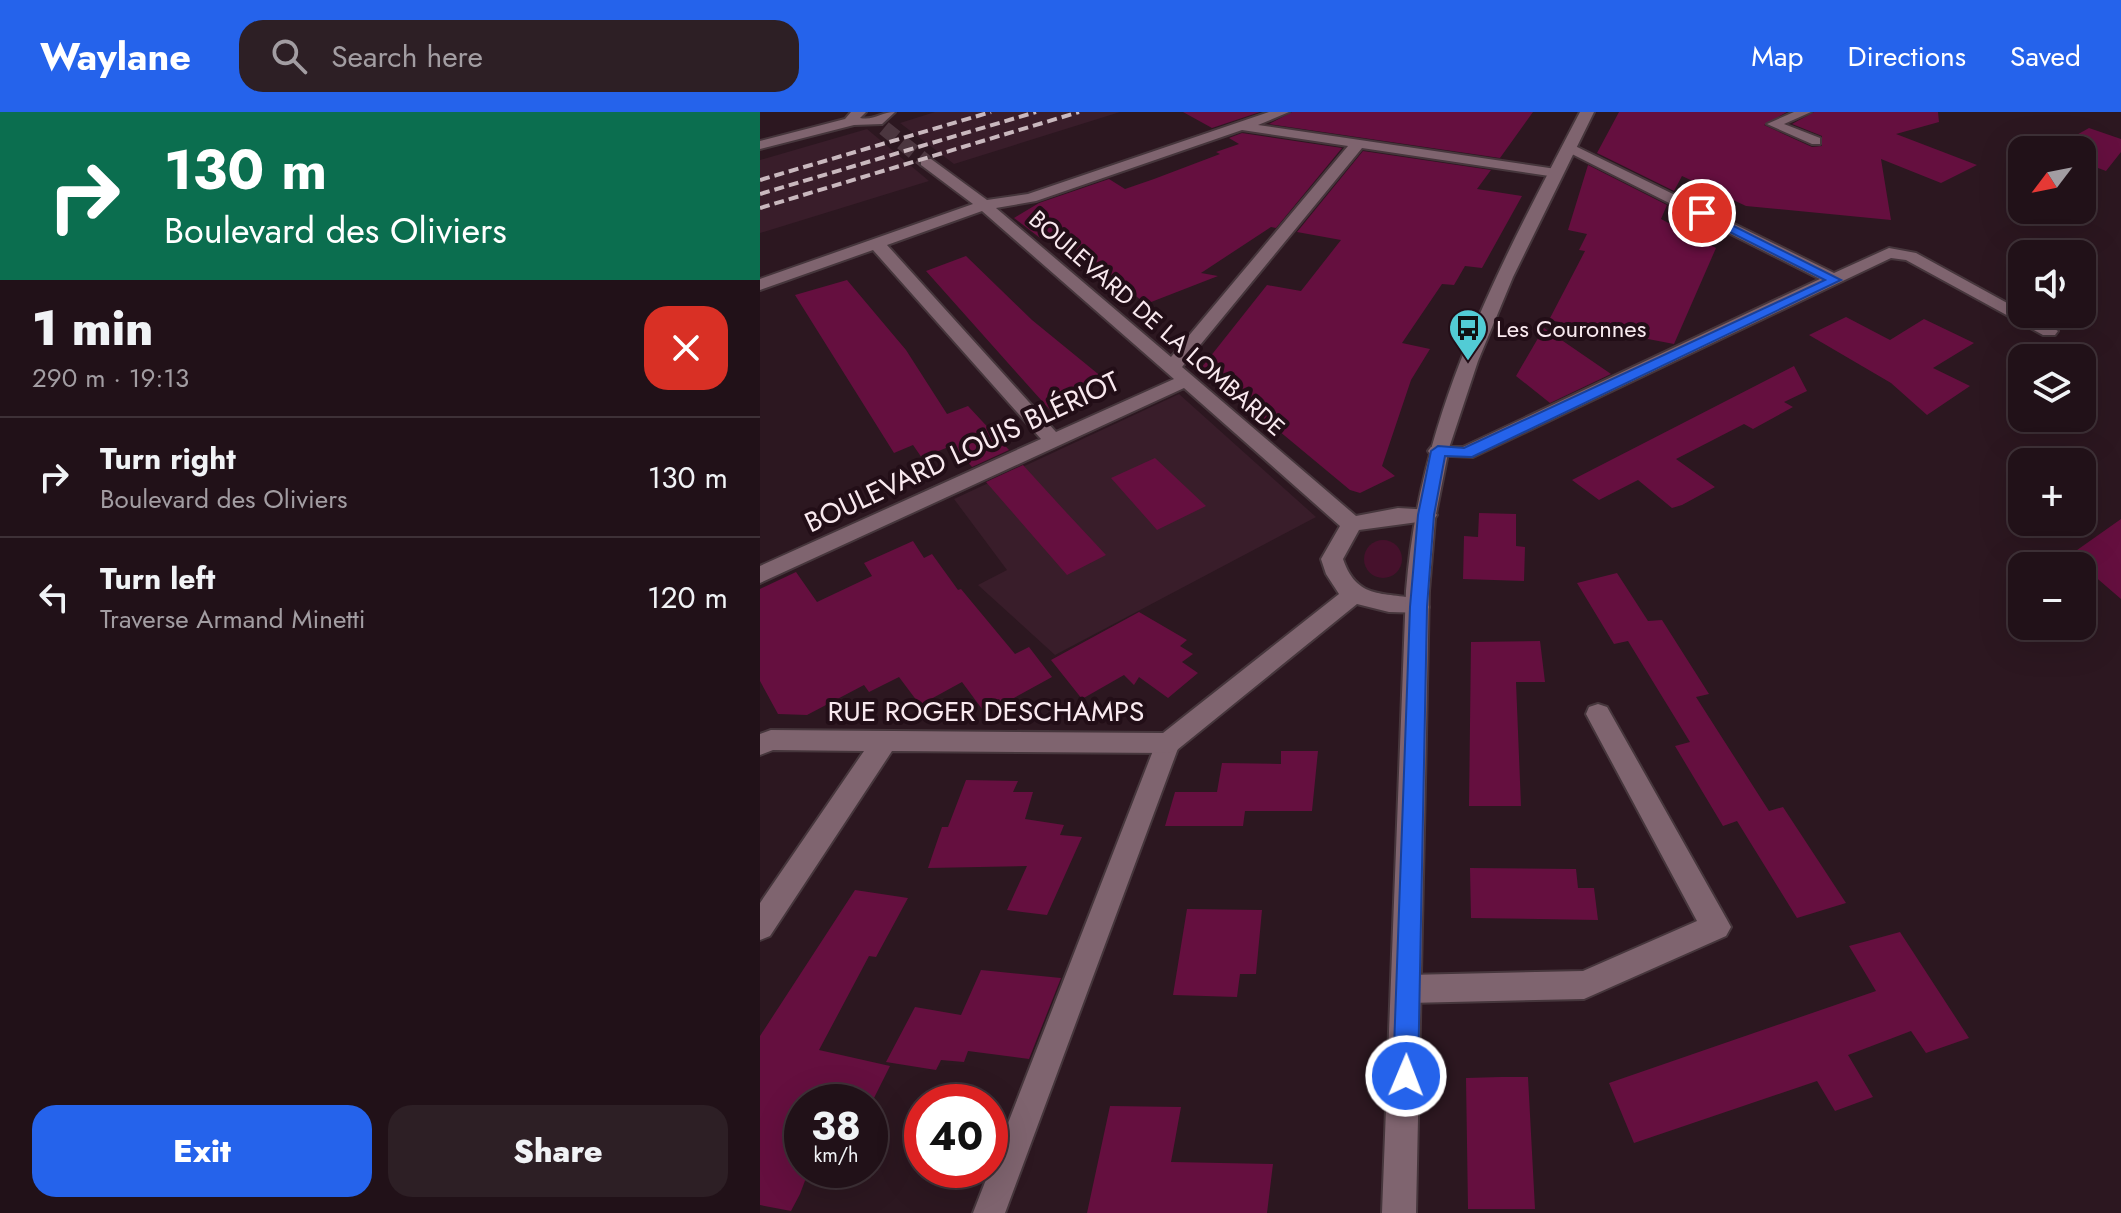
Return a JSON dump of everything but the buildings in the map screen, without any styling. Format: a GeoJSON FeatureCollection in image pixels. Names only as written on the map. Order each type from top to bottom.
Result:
{"type":"FeatureCollection","features":[{"type":"Feature","properties":{"kind":"street"},"geometry":{"type":"LineString","coordinates":[[760,285],[984,205],[1031,198],[1282,112]]}},
{"type":"Feature","properties":{"kind":"street"},"geometry":{"type":"LineString","coordinates":[[1399,1213],[1418,607],[1426,515],[1438,451],[1468,362],[1520,244],[1587,112]]}},
{"type":"Feature","properties":{"kind":"street"},"geometry":{"type":"LineString","coordinates":[[760,145],[856,116],[883,121]]}},
{"type":"Feature","properties":{"kind":"street"},"geometry":{"type":"LineString","coordinates":[[1241,127],[1556,173]]}},
{"type":"Feature","properties":{"kind":"street","name":"BOULEVARD LOUIS BLÉRIOT"},"geometry":{"type":"LineString","coordinates":[[760,575],[1053,441],[1179,374],[1357,145]]}},
{"type":"Feature","properties":{"kind":"street"},"geometry":{"type":"LineString","coordinates":[[1569,147],[1835,280]]}},
{"type":"Feature","properties":{"kind":"street","name":"BOULEVARD DE LA LOMBARDE"},"geometry":{"type":"LineString","coordinates":[[926,162],[984,205],[1352,524]]}},
{"type":"Feature","properties":{"kind":"street"},"geometry":{"type":"LineString","coordinates":[[876,243],[1053,441]]}},
{"type":"Feature","properties":{"kind":"street"},"geometry":{"type":"LineString","coordinates":[[1438,451],[1466,453],[1889,253],[1903,253],[2049,331]]}},
{"type":"Feature","properties":{"kind":"street"},"geometry":{"type":"LineString","coordinates":[[1418,607],[1353,595],[1336,579],[1332,559],[1352,524],[1398,515],[1426,515]]}},
{"type":"Feature","properties":{"kind":"street","name":"RUE ROGER DESCHAMPS"},"geometry":{"type":"LineString","coordinates":[[760,745],[771,740],[1168,743],[1353,595]]}},
{"type":"Feature","properties":{"kind":"street"},"geometry":{"type":"LineString","coordinates":[[1408,989],[1584,985],[1716,927],[1598,714]]}},
{"type":"Feature","properties":{"kind":"street"},"geometry":{"type":"LineString","coordinates":[[760,927],[886,740]]}},
{"type":"Feature","properties":{"kind":"lane"},"geometry":{"type":"LineString","coordinates":[[1805,112],[1773,124],[1816,141]]}},
{"type":"Feature","properties":{"kind":"lane"},"geometry":{"type":"LineString","coordinates":[[989,1213],[1168,743]]}},
{"type":"Feature","properties":{"kind":"shaded area"},"geometry":{"type":"Polygon","coordinates":[[[935,112],[1120,112],[954,164],[900,123],[935,112]]]}},
{"type":"Feature","properties":{"kind":"shaded area"},"geometry":{"type":"Polygon","coordinates":[[[867,129],[929,181],[760,233],[760,160],[867,129]]]}},
{"type":"Feature","properties":{"kind":"shaded area"},"geometry":{"type":"Polygon","coordinates":[[[1179,394],[1316,517],[1055,655],[978,585],[1007,570],[954,499],[1179,394]]]}},
{"type":"Feature","properties":{"kind":"shaded area"},"geometry":{"type":"Polygon","coordinates":[[[1383,540],[1396,546],[1402,559],[1396,572],[1383,578],[1370,572],[1364,559],[1370,546],[1383,540]]]}},
{"type":"Feature","properties":{"kind":"tunnel"},"geometry":{"type":"LineString","coordinates":[[884,128],[926,162]]}},
{"type":"Feature","properties":{"kind":"railway"},"geometry":{"type":"LineString","coordinates":[[760,180],[991,112]]}},
{"type":"Feature","properties":{"kind":"railway"},"geometry":{"type":"LineString","coordinates":[[760,194],[1036,112]]}},
{"type":"Feature","properties":{"kind":"railway"},"geometry":{"type":"LineString","coordinates":[[760,208],[1079,112]]}},
{"type":"Feature","properties":{"kind":"place","name":"Les Couronnes"},"geometry":{"type":"Point","coordinates":[1468,362]}},
{"type":"Feature","properties":{"kind":"route"},"geometry":{"type":"LineString","coordinates":[[1406,1076],[1418,607],[1426,515],[1438,451],[1466,453],[1835,280],[1702,213]]}}]}
